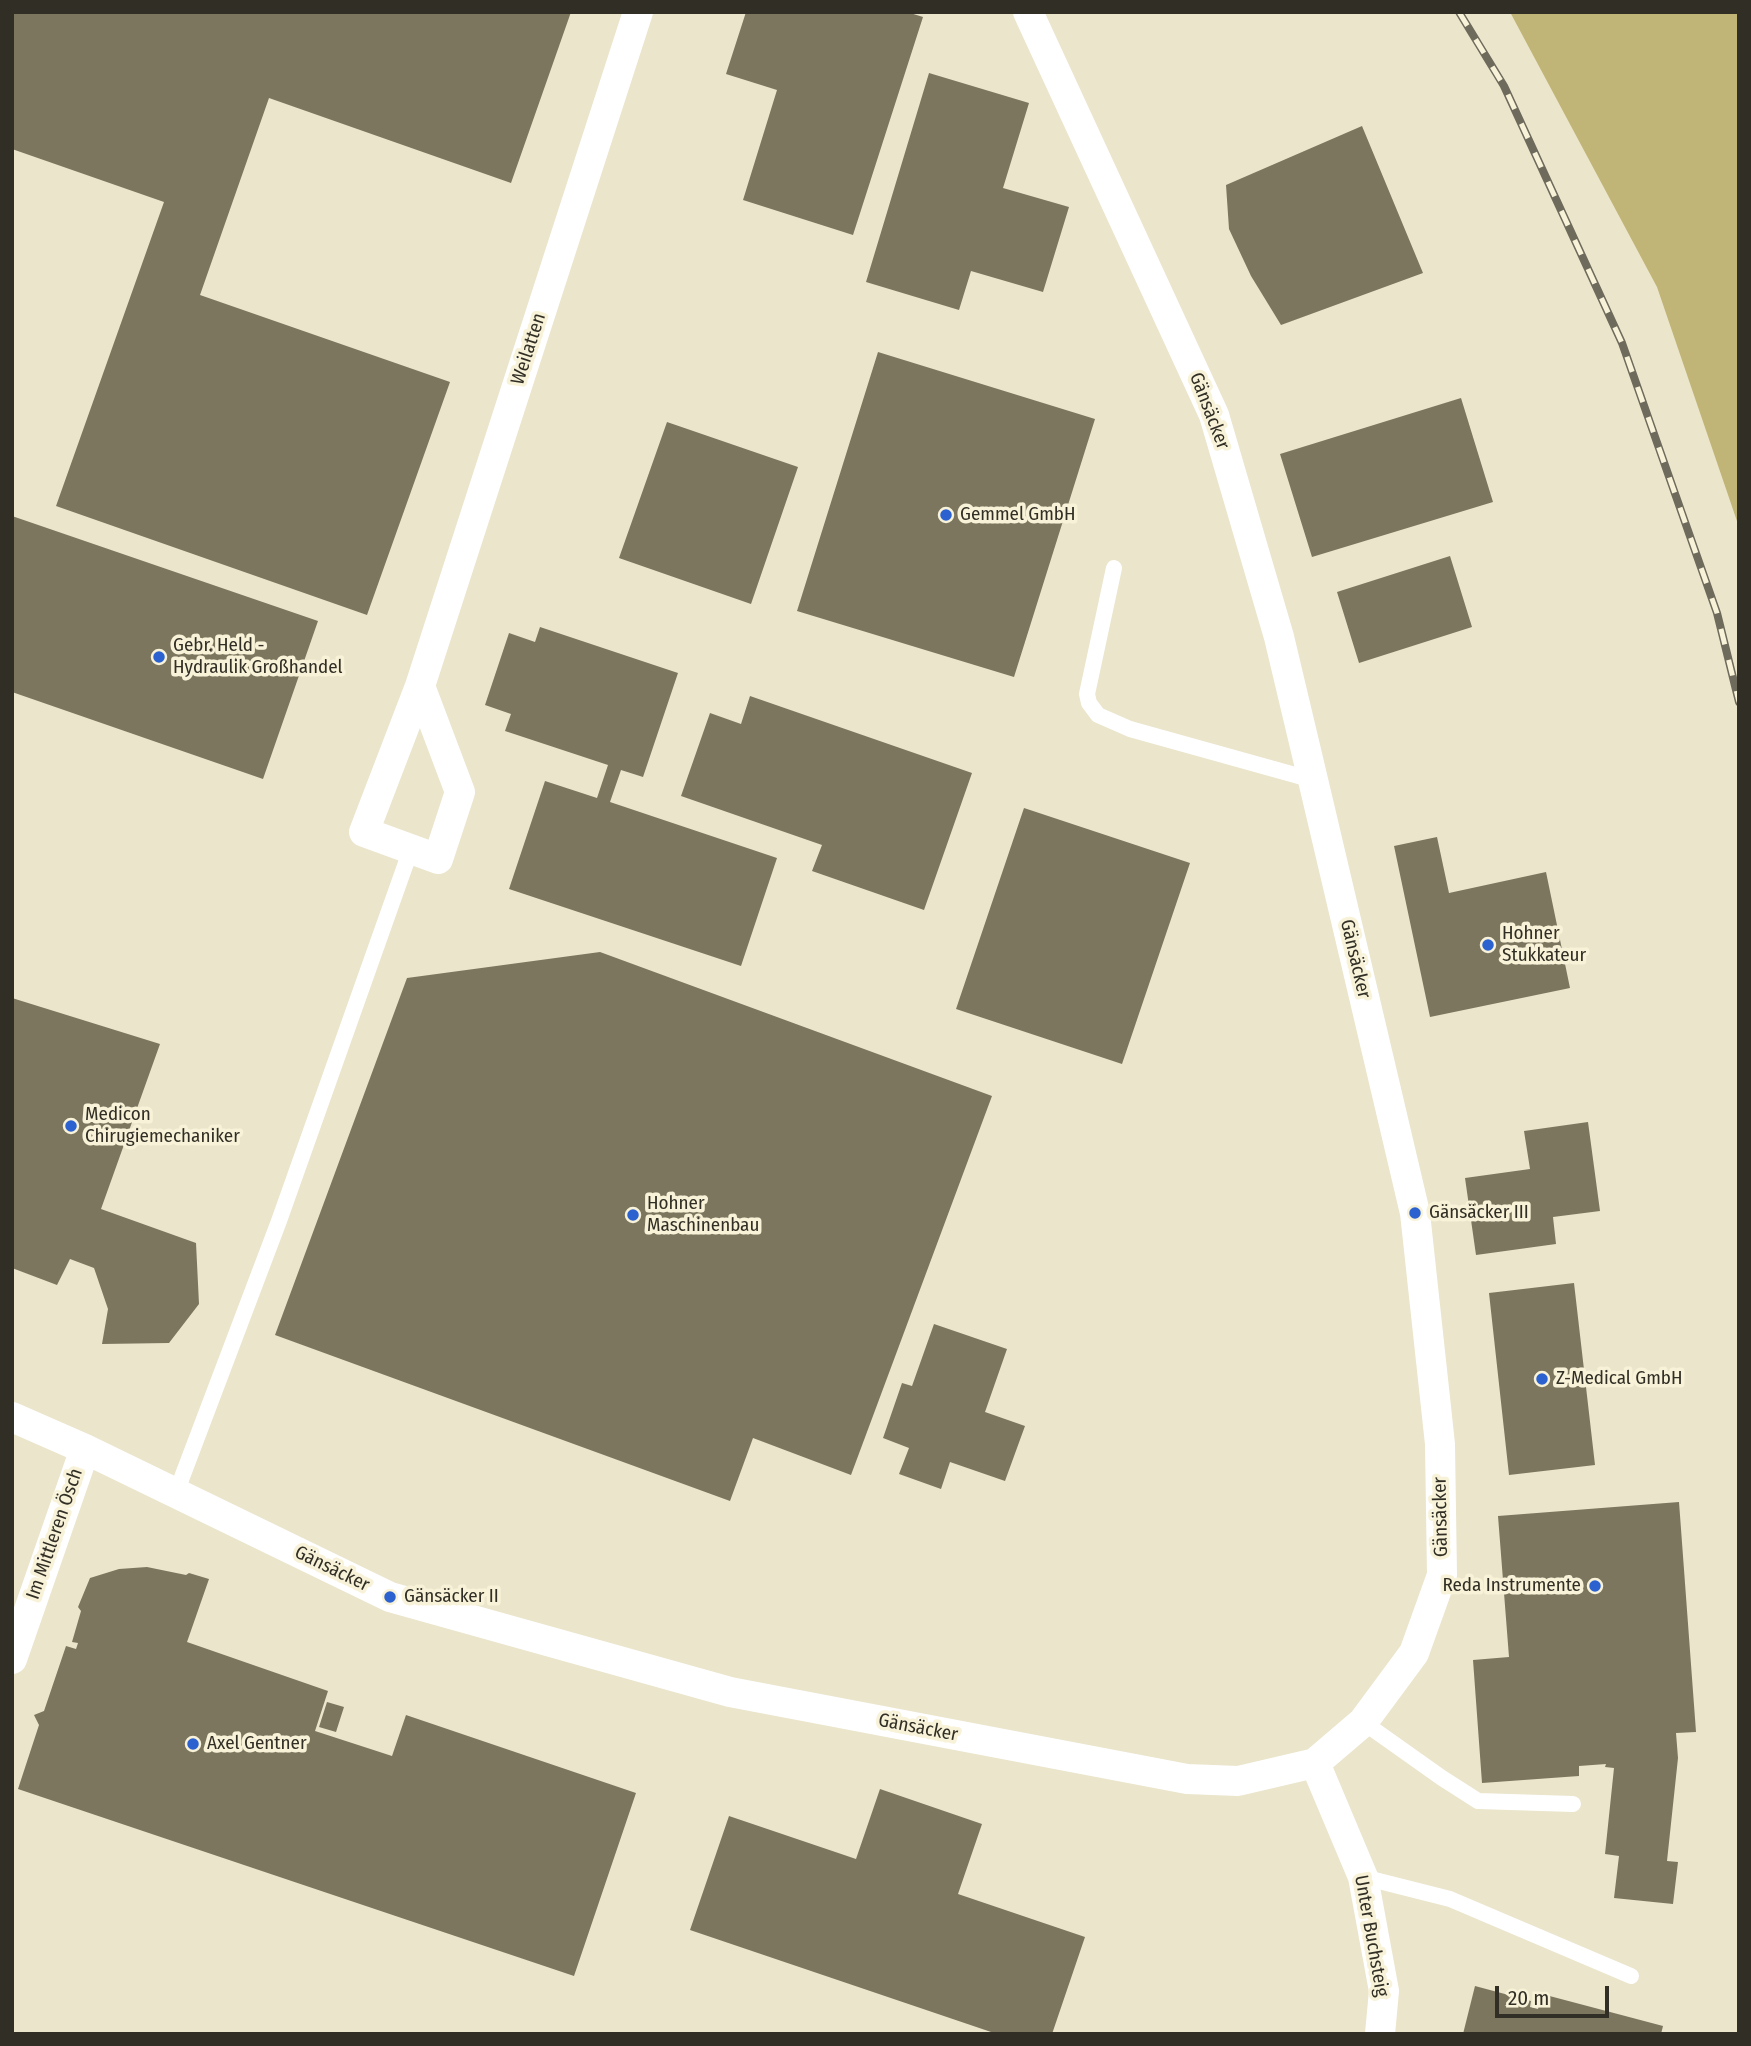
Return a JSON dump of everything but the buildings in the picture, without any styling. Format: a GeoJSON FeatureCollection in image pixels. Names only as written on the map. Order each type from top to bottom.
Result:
{"type":"FeatureCollection","features":[{"type":"Feature","properties":{"kind":"street","name":"Weilatten"},"geometry":{"type":"LineString","coordinates":[[420,686],[460,792],[438,859],[364,832],[420,686],[638,12]]}},
{"type":"Feature","properties":{"kind":"street","name":"Gänsäcker"},"geometry":{"type":"LineString","coordinates":[[12,1417],[85,1449],[390,1597],[730,1692],[1187,1779],[1238,1780],[1315,1763],[1363,1721],[1414,1653],[1442,1575],[1440,1444],[1415,1213],[1279,637],[1214,415],[1028,12]]}},
{"type":"Feature","properties":{"kind":"street","name":"Im Mittleren Ösch"},"geometry":{"type":"LineString","coordinates":[[12,1659],[85,1449]]}},
{"type":"Feature","properties":{"kind":"street","name":"Unter Buchsteig"},"geometry":{"type":"LineString","coordinates":[[1315,1763],[1363,1877],[1384,1991],[1380,2034]]}},
{"type":"Feature","properties":{"kind":"lane"},"geometry":{"type":"LineString","coordinates":[[1114,568],[1087,694],[1089,703],[1098,715],[1130,729],[1313,780]]}},
{"type":"Feature","properties":{"kind":"lane"},"geometry":{"type":"LineString","coordinates":[[176,1493],[283,1208],[411,849]]}},
{"type":"Feature","properties":{"kind":"lane"},"geometry":{"type":"LineString","coordinates":[[1363,1721],[1478,1801],[1573,1804]]}},
{"type":"Feature","properties":{"kind":"lane"},"geometry":{"type":"LineString","coordinates":[[1363,1877],[1450,1899],[1631,1976]]}},
{"type":"Feature","properties":{"kind":"shaded area"},"geometry":{"type":"Polygon","coordinates":[[[1510,12],[1739,12],[1739,527],[1657,287],[1510,12]]]}},
{"type":"Feature","properties":{"kind":"railway"},"geometry":{"type":"LineString","coordinates":[[1459,12],[1504,86],[1622,343],[1717,613],[1739,702]]}},
{"type":"Feature","properties":{"kind":"place","name":"Gemmel GmbH"},"geometry":{"type":"Point","coordinates":[946,515]}},
{"type":"Feature","properties":{"kind":"place","name":"Gebr. Held - Hydraulik Großhandel"},"geometry":{"type":"Point","coordinates":[159,657]}},
{"type":"Feature","properties":{"kind":"place","name":"Hohner Stukkateur"},"geometry":{"type":"Point","coordinates":[1488,945]}},
{"type":"Feature","properties":{"kind":"place","name":"Medicon Chirugiemechaniker"},"geometry":{"type":"Point","coordinates":[71,1126]}},
{"type":"Feature","properties":{"kind":"place","name":"Gänsäcker III"},"geometry":{"type":"Point","coordinates":[1415,1213]}},
{"type":"Feature","properties":{"kind":"place","name":"Hohner Maschinenbau"},"geometry":{"type":"Point","coordinates":[633,1215]}},
{"type":"Feature","properties":{"kind":"place","name":"Z-Medical GmbH"},"geometry":{"type":"Point","coordinates":[1542,1379]}},
{"type":"Feature","properties":{"kind":"place","name":"Reda Instrumente"},"geometry":{"type":"Point","coordinates":[1595,1586]}},
{"type":"Feature","properties":{"kind":"place","name":"Gänsäcker II"},"geometry":{"type":"Point","coordinates":[390,1597]}},
{"type":"Feature","properties":{"kind":"place","name":"Axel Gentner"},"geometry":{"type":"Point","coordinates":[193,1744]}}]}
